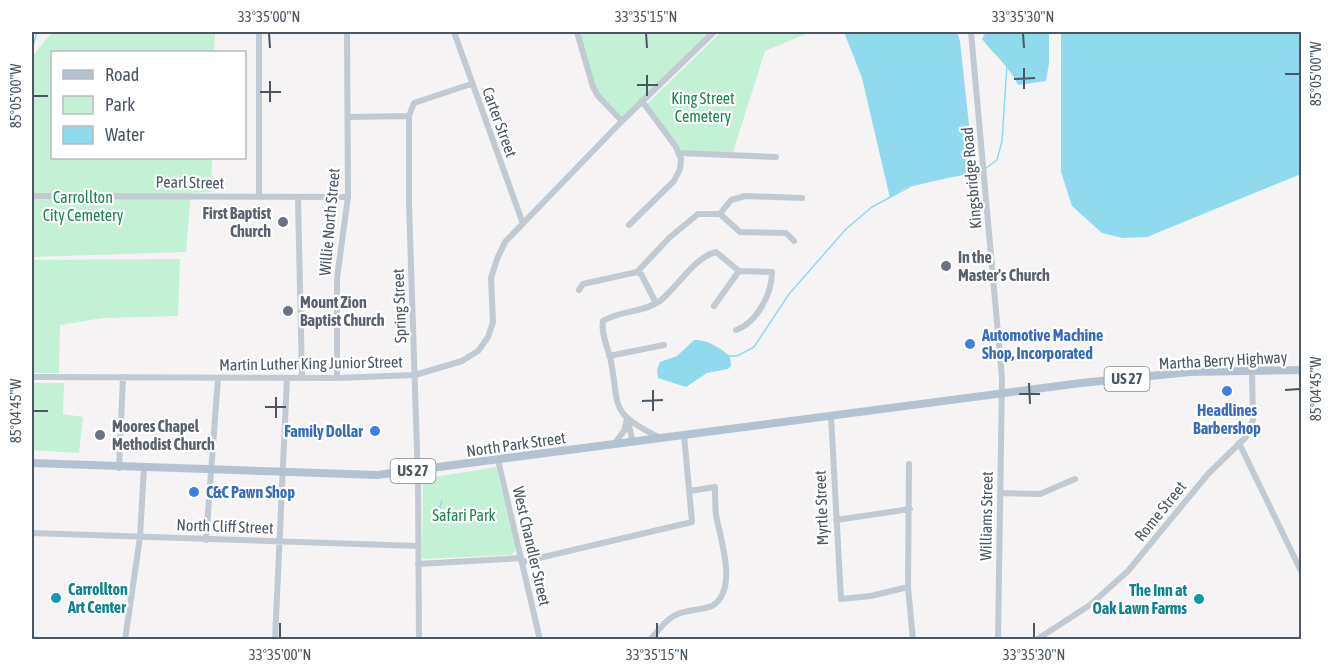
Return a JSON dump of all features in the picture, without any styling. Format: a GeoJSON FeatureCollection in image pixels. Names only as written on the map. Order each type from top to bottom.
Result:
{"type":"FeatureCollection","features":[{"type":"Feature","properties":{"kind":"main road","name":"Martha Berry Highway"},"geometry":{"type":"LineString","coordinates":[[1002,393],[1190,372],[1302,370]]}},
{"type":"Feature","properties":{"kind":"main road","name":"North Park Street"},"geometry":{"type":"LineString","coordinates":[[32,463],[119,468],[377,475],[1002,393]]}},
{"type":"Feature","properties":{"kind":"street"},"geometry":{"type":"LineString","coordinates":[[259,32],[259,197]]}},
{"type":"Feature","properties":{"kind":"street","name":"Willie North Street"},"geometry":{"type":"LineString","coordinates":[[337,378],[338,278],[348,197],[347,32]]}},
{"type":"Feature","properties":{"kind":"street","name":"Carter Street"},"geometry":{"type":"LineString","coordinates":[[454,32],[522,221]]}},
{"type":"Feature","properties":{"kind":"street"},"geometry":{"type":"LineString","coordinates":[[577,32],[592,87],[622,121]]}},
{"type":"Feature","properties":{"kind":"street","name":"Martin Luther King Junior Street"},"geometry":{"type":"LineString","coordinates":[[32,377],[337,378],[415,375],[462,361],[478,351],[488,337],[493,322],[492,278],[505,242],[522,221],[714,32]]}},
{"type":"Feature","properties":{"kind":"street","name":"Kingsbridge Road"},"geometry":{"type":"LineString","coordinates":[[971,32],[1002,393]]}},
{"type":"Feature","properties":{"kind":"street"},"geometry":{"type":"LineString","coordinates":[[349,117],[409,116],[414,103],[471,84]]}},
{"type":"Feature","properties":{"kind":"street"},"geometry":{"type":"LineString","coordinates":[[629,225],[674,181],[680,171],[679,153],[642,101]]}},
{"type":"Feature","properties":{"kind":"street","name":"Spring Street"},"geometry":{"type":"LineString","coordinates":[[409,116],[418,470],[418,639]]}},
{"type":"Feature","properties":{"kind":"street"},"geometry":{"type":"LineString","coordinates":[[679,153],[776,157]]}},
{"type":"Feature","properties":{"kind":"street","name":"Pearl Street"},"geometry":{"type":"LineString","coordinates":[[32,196],[298,199],[348,197]]}},
{"type":"Feature","properties":{"kind":"street"},"geometry":{"type":"LineString","coordinates":[[720,214],[731,200],[745,196],[802,198]]}},
{"type":"Feature","properties":{"kind":"street"},"geometry":{"type":"LineString","coordinates":[[298,199],[302,377]]}},
{"type":"Feature","properties":{"kind":"street"},"geometry":{"type":"LineString","coordinates":[[579,290],[583,284],[637,272],[691,217],[707,212],[720,214],[740,232],[786,234],[794,241]]}},
{"type":"Feature","properties":{"kind":"street"},"geometry":{"type":"LineString","coordinates":[[660,438],[639,429],[627,419],[614,400],[603,321],[656,303],[710,254],[716,252],[739,271],[772,272],[772,285],[763,304],[741,328],[736,330]]}},
{"type":"Feature","properties":{"kind":"street"},"geometry":{"type":"LineString","coordinates":[[714,306],[739,271]]}},
{"type":"Feature","properties":{"kind":"street"},"geometry":{"type":"LineString","coordinates":[[637,272],[641,274],[656,303]]}},
{"type":"Feature","properties":{"kind":"street"},"geometry":{"type":"LineString","coordinates":[[609,356],[664,345]]}},
{"type":"Feature","properties":{"kind":"street","name":"Rome Street"},"geometry":{"type":"LineString","coordinates":[[1036,639],[1090,605],[1128,571],[1208,474],[1251,430],[1253,420],[1252,370]]}},
{"type":"Feature","properties":{"kind":"street"},"geometry":{"type":"LineString","coordinates":[[119,468],[123,377]]}},
{"type":"Feature","properties":{"kind":"street"},"geometry":{"type":"LineString","coordinates":[[206,540],[213,470],[218,378]]}},
{"type":"Feature","properties":{"kind":"street"},"geometry":{"type":"LineString","coordinates":[[275,639],[287,378]]}},
{"type":"Feature","properties":{"kind":"street","name":"Williams Street"},"geometry":{"type":"LineString","coordinates":[[998,639],[1002,393]]}},
{"type":"Feature","properties":{"kind":"street","name":"Myrtle Street"},"geometry":{"type":"LineString","coordinates":[[831,417],[841,599],[871,596],[908,587]]}},
{"type":"Feature","properties":{"kind":"street"},"geometry":{"type":"LineString","coordinates":[[627,419],[633,442]]}},
{"type":"Feature","properties":{"kind":"street"},"geometry":{"type":"LineString","coordinates":[[613,445],[624,431],[627,419]]}},
{"type":"Feature","properties":{"kind":"street"},"geometry":{"type":"LineString","coordinates":[[418,564],[521,560],[692,522],[684,435]]}},
{"type":"Feature","properties":{"kind":"street"},"geometry":{"type":"LineString","coordinates":[[1239,443],[1302,573]]}},
{"type":"Feature","properties":{"kind":"street","name":"West Chandler Street"},"geometry":{"type":"LineString","coordinates":[[498,460],[540,639]]}},
{"type":"Feature","properties":{"kind":"street"},"geometry":{"type":"LineString","coordinates":[[909,464],[908,587],[913,639]]}},
{"type":"Feature","properties":{"kind":"street"},"geometry":{"type":"LineString","coordinates":[[125,639],[140,537],[144,468]]}},
{"type":"Feature","properties":{"kind":"street"},"geometry":{"type":"LineString","coordinates":[[1001,494],[1040,494],[1075,479]]}},
{"type":"Feature","properties":{"kind":"street"},"geometry":{"type":"LineString","coordinates":[[650,639],[666,619],[684,612],[709,607],[718,601],[722,590],[726,555],[717,517],[715,487],[690,490]]}},
{"type":"Feature","properties":{"kind":"street"},"geometry":{"type":"LineString","coordinates":[[836,520],[910,509]]}},
{"type":"Feature","properties":{"kind":"street","name":"North Cliff Street"},"geometry":{"type":"LineString","coordinates":[[32,533],[418,546]]}},
{"type":"Feature","properties":{"kind":"street"},"geometry":{"type":"LineString","coordinates":[[32,639],[39,639]]}},
{"type":"Feature","properties":{"kind":"green space","name":"Carrollton City Cemetery"},"geometry":{"type":"Polygon","coordinates":[[[52,32],[215,32],[214,51],[51,51],[51,159],[212,159],[211,192],[191,193],[186,252],[32,257],[32,57],[52,32]]]}},
{"type":"Feature","properties":{"kind":"green space"},"geometry":{"type":"Polygon","coordinates":[[[577,32],[712,32],[622,121],[598,96],[577,32]]]}},
{"type":"Feature","properties":{"kind":"green space","name":"King Street Cemetery"},"geometry":{"type":"Polygon","coordinates":[[[721,32],[811,32],[765,51],[733,152],[681,151],[647,104],[721,32]]]}},
{"type":"Feature","properties":{"kind":"green space"},"geometry":{"type":"Polygon","coordinates":[[[180,259],[178,316],[103,318],[60,325],[59,373],[32,373],[32,260],[180,259]]]}},
{"type":"Feature","properties":{"kind":"green space"},"geometry":{"type":"Polygon","coordinates":[[[32,383],[64,383],[63,414],[83,417],[79,453],[32,450],[32,383]]]}},
{"type":"Feature","properties":{"kind":"green space","name":"Safari Park"},"geometry":{"type":"Polygon","coordinates":[[[496,467],[516,550],[511,555],[422,559],[423,479],[496,467]]]}},
{"type":"Feature","properties":{"kind":"water"},"geometry":{"type":"Polygon","coordinates":[[[844,32],[957,32],[960,41],[974,172],[904,188],[890,198],[862,78],[844,32]]]}},
{"type":"Feature","properties":{"kind":"water"},"geometry":{"type":"Polygon","coordinates":[[[986,32],[1049,32],[1049,63],[1046,81],[1018,85],[982,39],[986,32]]]}},
{"type":"Feature","properties":{"kind":"water"},"geometry":{"type":"Polygon","coordinates":[[[1061,32],[1301,32],[1301,174],[1147,237],[1123,238],[1102,233],[1072,206],[1061,172],[1061,32]]]}},
{"type":"Feature","properties":{"kind":"water"},"geometry":{"type":"Polygon","coordinates":[[[694,340],[708,343],[722,350],[730,356],[731,366],[728,369],[707,373],[686,387],[658,378],[657,370],[660,362],[677,356],[694,340]]]}},
{"type":"Feature","properties":{"kind":"waterway"},"geometry":{"type":"LineString","coordinates":[[32,49],[37,32]]}},
{"type":"Feature","properties":{"kind":"waterway"},"geometry":{"type":"LineString","coordinates":[[986,168],[997,160],[1002,141],[1007,65]]}},
{"type":"Feature","properties":{"kind":"waterway"},"geometry":{"type":"LineString","coordinates":[[955,176],[982,170]]}},
{"type":"Feature","properties":{"kind":"waterway"},"geometry":{"type":"LineString","coordinates":[[730,356],[737,356],[754,347],[789,294],[846,229],[872,207],[909,187]]}},
{"type":"Feature","properties":{"kind":"waterway"},"geometry":{"type":"LineString","coordinates":[[436,519],[442,501]]}},
{"type":"Feature","properties":{"kind":"place","name":"First Baptist Church"},"geometry":{"type":"Point","coordinates":[283,222]}},
{"type":"Feature","properties":{"kind":"place","name":"In the Master's Church"},"geometry":{"type":"Point","coordinates":[946,266]}},
{"type":"Feature","properties":{"kind":"place","name":"Mount Zion Baptist Church"},"geometry":{"type":"Point","coordinates":[288,311]}},
{"type":"Feature","properties":{"kind":"place","name":"Automotive Machine Shop, Incorporated"},"geometry":{"type":"Point","coordinates":[970,344]}},
{"type":"Feature","properties":{"kind":"place","name":"Headlines Barbershop"},"geometry":{"type":"Point","coordinates":[1227,391]}},
{"type":"Feature","properties":{"kind":"place","name":"Family Dollar"},"geometry":{"type":"Point","coordinates":[375,431]}},
{"type":"Feature","properties":{"kind":"place","name":"Moores Chapel Methodist Church"},"geometry":{"type":"Point","coordinates":[100,435]}},
{"type":"Feature","properties":{"kind":"place","name":"C&C Pawn Shop"},"geometry":{"type":"Point","coordinates":[194,492]}},
{"type":"Feature","properties":{"kind":"place","name":"Carrollton Art Center"},"geometry":{"type":"Point","coordinates":[56,598]}},
{"type":"Feature","properties":{"kind":"place","name":"The Inn at Oak Lawn Farms"},"geometry":{"type":"Point","coordinates":[1199,599]}}]}
